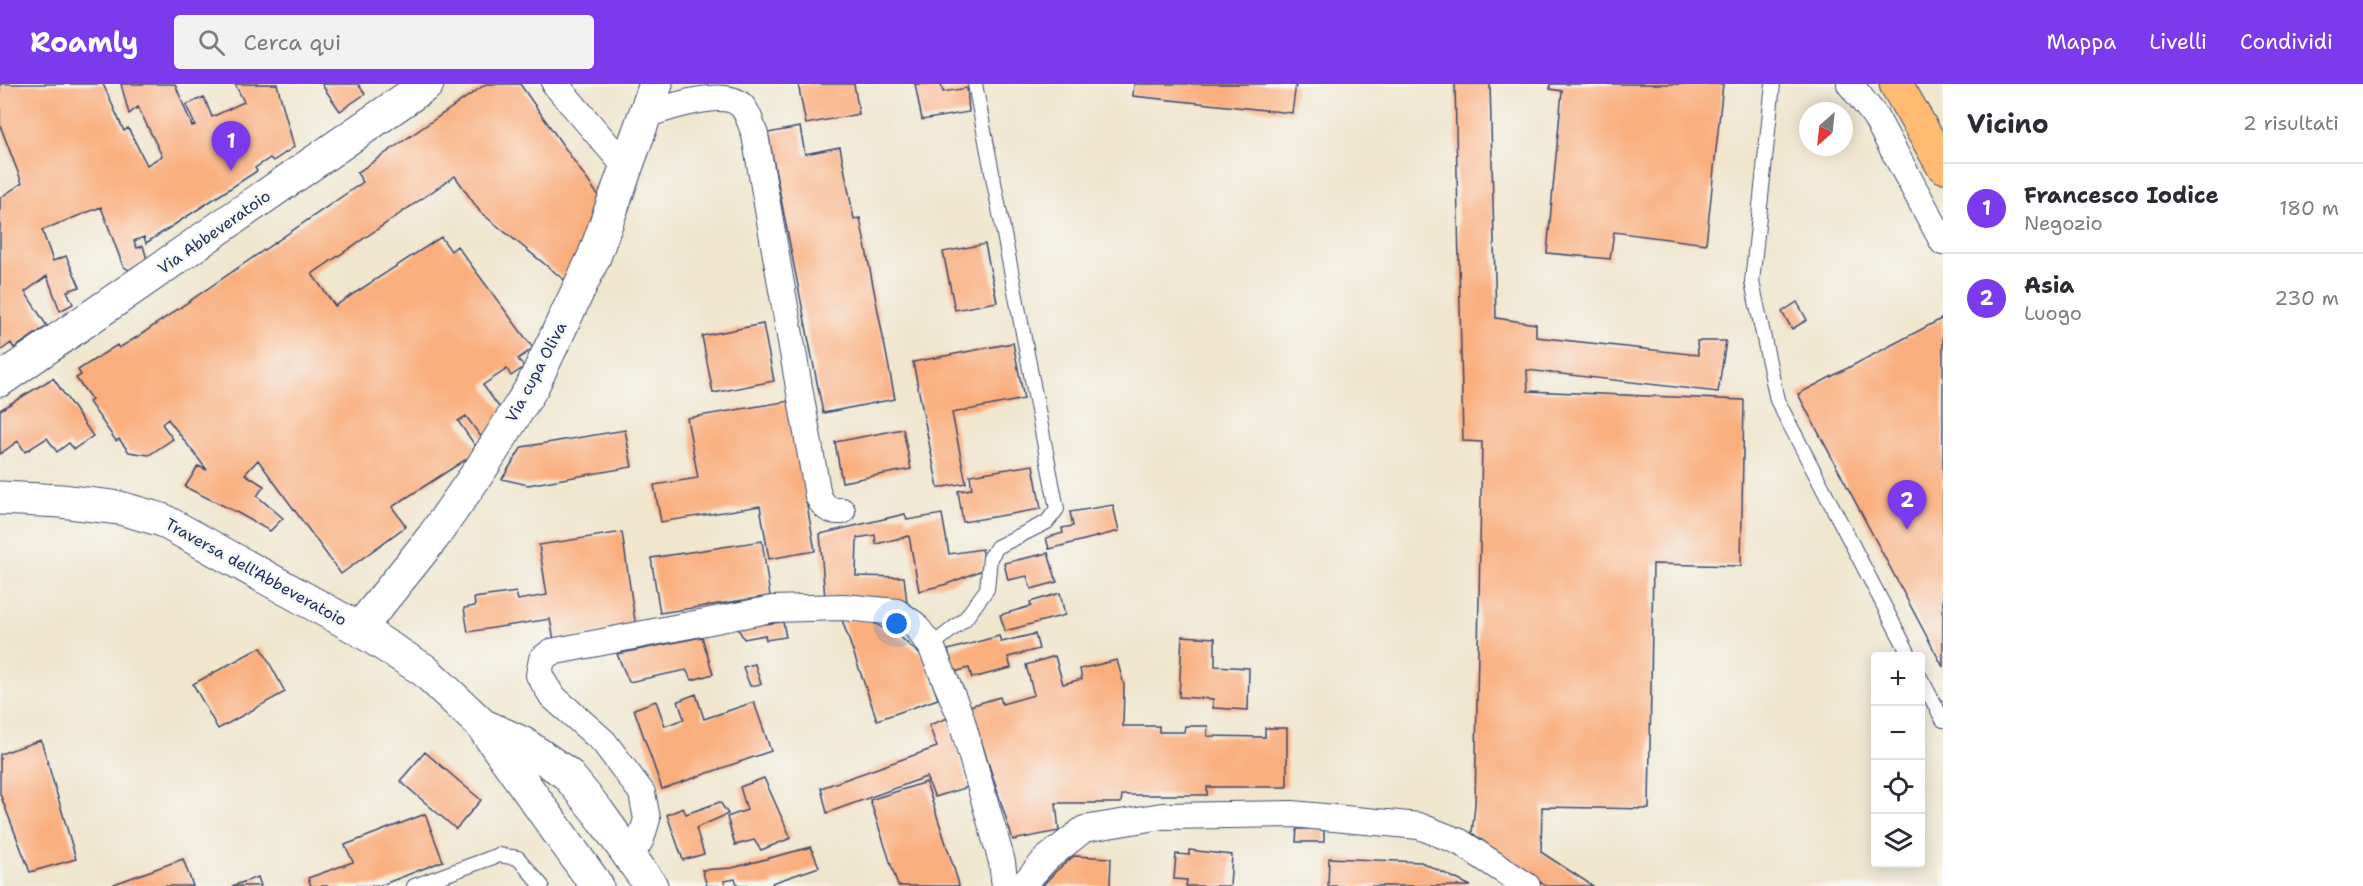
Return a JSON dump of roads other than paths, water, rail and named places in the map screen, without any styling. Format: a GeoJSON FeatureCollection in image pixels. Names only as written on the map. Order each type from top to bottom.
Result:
{"type":"FeatureCollection","features":[{"type":"Feature","properties":{"kind":"highway"},"geometry":{"type":"LineString","coordinates":[[1896,84],[1943,166]]}},
{"type":"Feature","properties":{"kind":"street","name":"Via Abbeveratoio"},"geometry":{"type":"LineString","coordinates":[[0,380],[427,84]]}},
{"type":"Feature","properties":{"kind":"street"},"geometry":{"type":"LineString","coordinates":[[555,84],[626,167]]}},
{"type":"Feature","properties":{"kind":"street","name":"Via cupa Oliva"},"geometry":{"type":"LineString","coordinates":[[359,629],[433,537],[482,467],[532,387],[594,257],[656,84]]}},
{"type":"Feature","properties":{"kind":"street"},"geometry":{"type":"LineString","coordinates":[[1850,84],[1875,116],[1943,242]]}},
{"type":"Feature","properties":{"kind":"street"},"geometry":{"type":"LineString","coordinates":[[645,115],[669,107],[712,98],[732,99],[748,115],[754,135],[818,496],[824,507],[833,511],[842,511]]}},
{"type":"Feature","properties":{"kind":"street","name":"Traversa dell'Abbeveratoio"},"geometry":{"type":"LineString","coordinates":[[0,498],[61,501],[120,508],[162,520],[359,629],[424,670],[481,724],[597,886]]}},
{"type":"Feature","properties":{"kind":"street"},"geometry":{"type":"LineString","coordinates":[[631,856],[641,839],[646,819],[642,793],[604,742],[552,696],[540,675],[542,659],[551,652],[772,609],[831,607],[897,612],[914,624],[931,646],[960,715],[1002,862],[1005,886]]}},
{"type":"Feature","properties":{"kind":"street","name":"Traversa dell'Abbeveratoio"},"geometry":{"type":"LineString","coordinates":[[481,724],[522,742],[567,774],[631,856],[651,886]]}},
{"type":"Feature","properties":{"kind":"street"},"geometry":{"type":"LineString","coordinates":[[1022,886],[1046,859],[1084,829],[1162,816],[1293,814],[1419,826],[1460,842],[1527,886]]}},
{"type":"Feature","properties":{"kind":"lane"},"geometry":{"type":"LineString","coordinates":[[931,646],[965,619],[987,589],[990,558],[997,548],[1047,522],[1057,509],[975,84]]}},
{"type":"Feature","properties":{"kind":"lane"},"geometry":{"type":"LineString","coordinates":[[1773,84],[1752,282],[1777,400],[1907,652]]}},
{"type":"Feature","properties":{"kind":"lane"},"geometry":{"type":"LineString","coordinates":[[1925,686],[1943,720]]}},
{"type":"Feature","properties":{"kind":"lane"},"geometry":{"type":"LineString","coordinates":[[414,886],[499,855],[518,858],[542,886]]}},
{"type":"Feature","properties":{"kind":"place","name":"Francesco Iodice"},"geometry":{"type":"Point","coordinates":[231,171]}},
{"type":"Feature","properties":{"kind":"place","name":"Asia"},"geometry":{"type":"Point","coordinates":[1907,530]}}]}
